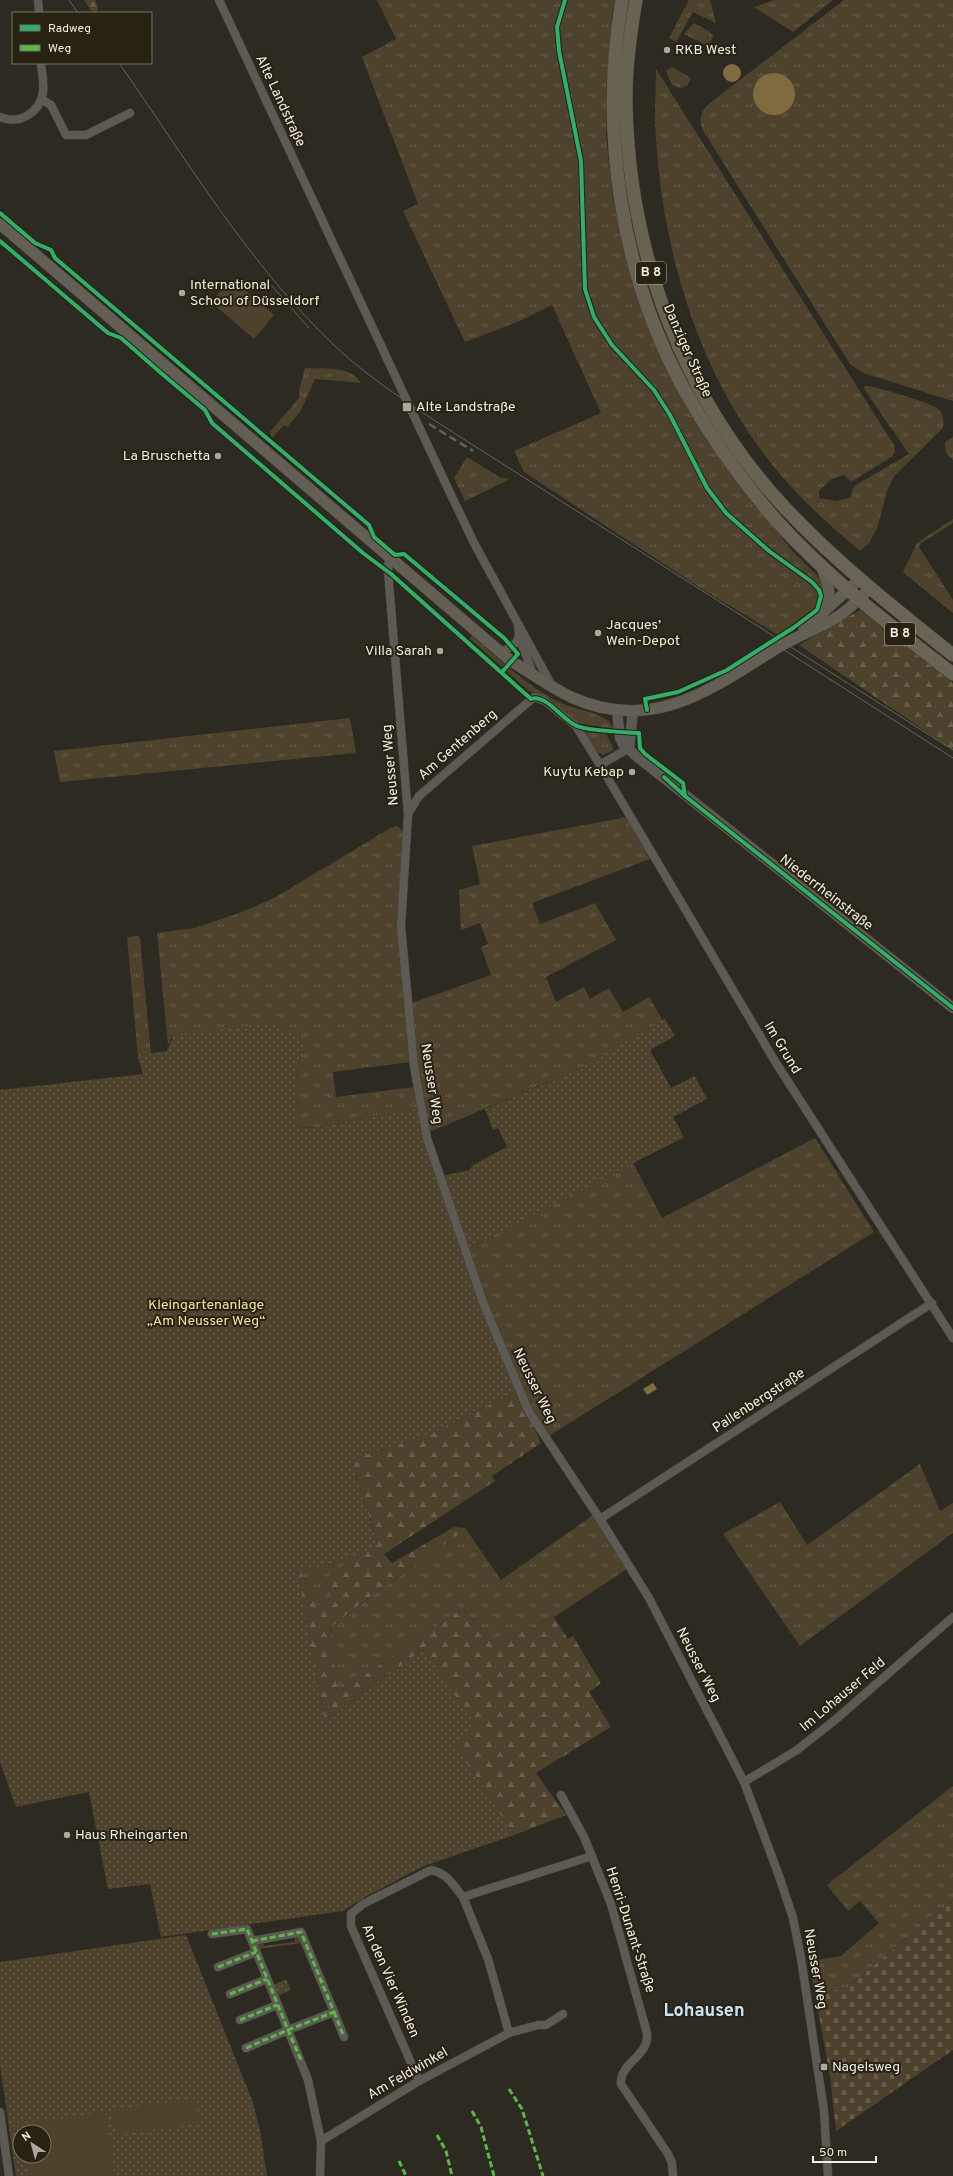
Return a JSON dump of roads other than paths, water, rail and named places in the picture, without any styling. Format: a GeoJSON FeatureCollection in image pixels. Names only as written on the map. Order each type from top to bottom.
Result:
{"type":"FeatureCollection","features":[{"type":"Feature","properties":{"kind":"highway","name":"Danziger Straße"},"geometry":{"type":"LineString","coordinates":[[622,0],[616,39],[612,103],[616,162],[625,223],[639,280],[659,335],[684,388],[719,447],[776,520]]}},
{"type":"Feature","properties":{"kind":"highway","name":"Danziger Straße"},"geometry":{"type":"LineString","coordinates":[[636,0],[630,41],[626,104],[629,161],[638,220],[652,277],[671,331],[695,383],[745,461],[786,510]]}},
{"type":"Feature","properties":{"kind":"main road"},"geometry":{"type":"LineString","coordinates":[[0,224],[500,652],[552,687],[583,702],[617,711],[660,709],[681,702],[730,677],[794,638],[834,619],[854,596],[860,579]]}},
{"type":"Feature","properties":{"kind":"main road","name":"Danziger Straße"},"geometry":{"type":"LineString","coordinates":[[786,510],[828,551],[870,588],[953,655]]}},
{"type":"Feature","properties":{"kind":"main road","name":"Danziger Straße"},"geometry":{"type":"LineString","coordinates":[[776,520],[822,568],[854,596],[953,674]]}},
{"type":"Feature","properties":{"kind":"main road"},"geometry":{"type":"LineString","coordinates":[[822,568],[829,586],[829,600],[822,614]]}},
{"type":"Feature","properties":{"kind":"main road"},"geometry":{"type":"LineString","coordinates":[[794,638],[822,614],[870,588]]}},
{"type":"Feature","properties":{"kind":"street"},"geometry":{"type":"LineString","coordinates":[[38,0],[38,12]]}},
{"type":"Feature","properties":{"kind":"street","name":"Alte Landstraße"},"geometry":{"type":"LineString","coordinates":[[219,0],[474,543],[552,687]]}},
{"type":"Feature","properties":{"kind":"street"},"geometry":{"type":"LineString","coordinates":[[0,117],[15,120],[25,117],[38,106],[43,92],[41,64]]}},
{"type":"Feature","properties":{"kind":"street"},"geometry":{"type":"LineString","coordinates":[[41,99],[51,105],[66,135],[86,135],[130,113]]}},
{"type":"Feature","properties":{"kind":"street","name":"Neusser Weg"},"geometry":{"type":"LineString","coordinates":[[389,558],[388,572],[408,815],[401,926],[414,1066],[427,1138],[484,1305],[529,1412],[600,1519],[649,1598],[744,1782],[778,1873],[797,1938],[824,2111],[828,2176]]}},
{"type":"Feature","properties":{"kind":"street","name":"Alte Landstraße"},"geometry":{"type":"LineString","coordinates":[[518,623],[519,636],[533,674]]}},
{"type":"Feature","properties":{"kind":"street"},"geometry":{"type":"LineString","coordinates":[[500,652],[512,647],[518,642],[519,636]]}},
{"type":"Feature","properties":{"kind":"street","name":"Am Gentenberg"},"geometry":{"type":"LineString","coordinates":[[408,815],[419,796],[531,698],[536,697],[545,701],[573,724],[580,731],[600,764]]}},
{"type":"Feature","properties":{"kind":"street","name":"Niederrheinstraße"},"geometry":{"type":"LineString","coordinates":[[617,711],[620,738],[623,744],[685,796],[953,1008]]}},
{"type":"Feature","properties":{"kind":"street"},"geometry":{"type":"LineString","coordinates":[[600,764],[629,748],[633,711]]}},
{"type":"Feature","properties":{"kind":"street","name":"Im Grund"},"geometry":{"type":"LineString","coordinates":[[600,764],[776,1063],[932,1303],[953,1338]]}},
{"type":"Feature","properties":{"kind":"street","name":"Pallenbergstraße"},"geometry":{"type":"LineString","coordinates":[[600,1519],[932,1303]]}},
{"type":"Feature","properties":{"kind":"street","name":"Im Lohauser Feld"},"geometry":{"type":"LineString","coordinates":[[744,1782],[797,1750],[835,1720],[953,1618]]}},
{"type":"Feature","properties":{"kind":"street","name":"Henri-Dunant-Straße"},"geometry":{"type":"LineString","coordinates":[[561,1795],[592,1856],[614,1916],[648,2036],[646,2047],[622,2074],[621,2084],[668,2154],[672,2163],[672,2176]]}},
{"type":"Feature","properties":{"kind":"street"},"geometry":{"type":"LineString","coordinates":[[509,2033],[488,1960],[463,1897],[592,1856]]}},
{"type":"Feature","properties":{"kind":"street","name":"An den Vier Winden"},"geometry":{"type":"LineString","coordinates":[[419,2081],[351,1926],[351,1914],[363,1904],[431,1870],[446,1876],[463,1897]]}},
{"type":"Feature","properties":{"kind":"street"},"geometry":{"type":"LineString","coordinates":[[212,1934],[247,1929],[308,2080],[322,2141],[320,2176]]}},
{"type":"Feature","properties":{"kind":"street"},"geometry":{"type":"LineString","coordinates":[[252,1941],[301,1932],[344,2037]]}},
{"type":"Feature","properties":{"kind":"street"},"geometry":{"type":"LineString","coordinates":[[218,1967],[256,1952]]}},
{"type":"Feature","properties":{"kind":"street"},"geometry":{"type":"LineString","coordinates":[[230,1994],[267,1979]]}},
{"type":"Feature","properties":{"kind":"street"},"geometry":{"type":"LineString","coordinates":[[240,2020],[278,2005]]}},
{"type":"Feature","properties":{"kind":"street"},"geometry":{"type":"LineString","coordinates":[[246,2048],[334,2012]]}},
{"type":"Feature","properties":{"kind":"street","name":"Am Feldwinkel"},"geometry":{"type":"LineString","coordinates":[[322,2141],[419,2081],[509,2033],[538,2025],[546,2025],[563,2014]]}},
{"type":"Feature","properties":{"kind":"street"},"geometry":{"type":"LineString","coordinates":[[0,2112],[9,2176]]}},
{"type":"Feature","properties":{"kind":"tram line"},"geometry":{"type":"LineString","coordinates":[[69,0],[77,12]]}},
{"type":"Feature","properties":{"kind":"tram line"},"geometry":{"type":"LineString","coordinates":[[120,64],[220,211],[275,282],[304,315],[336,347],[369,375],[440,424],[953,750]]}},
{"type":"Feature","properties":{"kind":"tram line"},"geometry":{"type":"LineString","coordinates":[[272,286],[309,328]]}},
{"type":"Feature","properties":{"kind":"tram line"},"geometry":{"type":"LineString","coordinates":[[778,646],[953,758]]}},
{"type":"Feature","properties":{"kind":"railway"},"geometry":{"type":"LineString","coordinates":[[429,424],[473,451]]}},
{"type":"Feature","properties":{"kind":"place","name":"RKB West"},"geometry":{"type":"Point","coordinates":[667,50]}},
{"type":"Feature","properties":{"kind":"place","name":"International School of Düsseldorf"},"geometry":{"type":"Point","coordinates":[182,293]}},
{"type":"Feature","properties":{"kind":"place","name":"Alte Landstraße"},"geometry":{"type":"Point","coordinates":[407,407]}},
{"type":"Feature","properties":{"kind":"place","name":"La Bruschetta"},"geometry":{"type":"Point","coordinates":[218,456]}},
{"type":"Feature","properties":{"kind":"place","name":"Jacques’ Wein-Depot"},"geometry":{"type":"Point","coordinates":[598,633]}},
{"type":"Feature","properties":{"kind":"place","name":"Villa Sarah"},"geometry":{"type":"Point","coordinates":[440,651]}},
{"type":"Feature","properties":{"kind":"place","name":"Kuytu Kebap"},"geometry":{"type":"Point","coordinates":[632,772]}},
{"type":"Feature","properties":{"kind":"place","name":"Haus Rheingarten"},"geometry":{"type":"Point","coordinates":[67,1835]}},
{"type":"Feature","properties":{"kind":"place","name":"Nagelsweg"},"geometry":{"type":"Point","coordinates":[824,2067]}},
{"type":"Feature","properties":{"kind":"district","name":"Lohausen"},"geometry":{"type":"Point","coordinates":[704,2011]}},
{"type":"Feature","properties":{"kind":"park label","name":"Kleingartenanlage „Am Neusser Weg“"},"geometry":{"type":"Point","coordinates":[206,1314]}}]}
